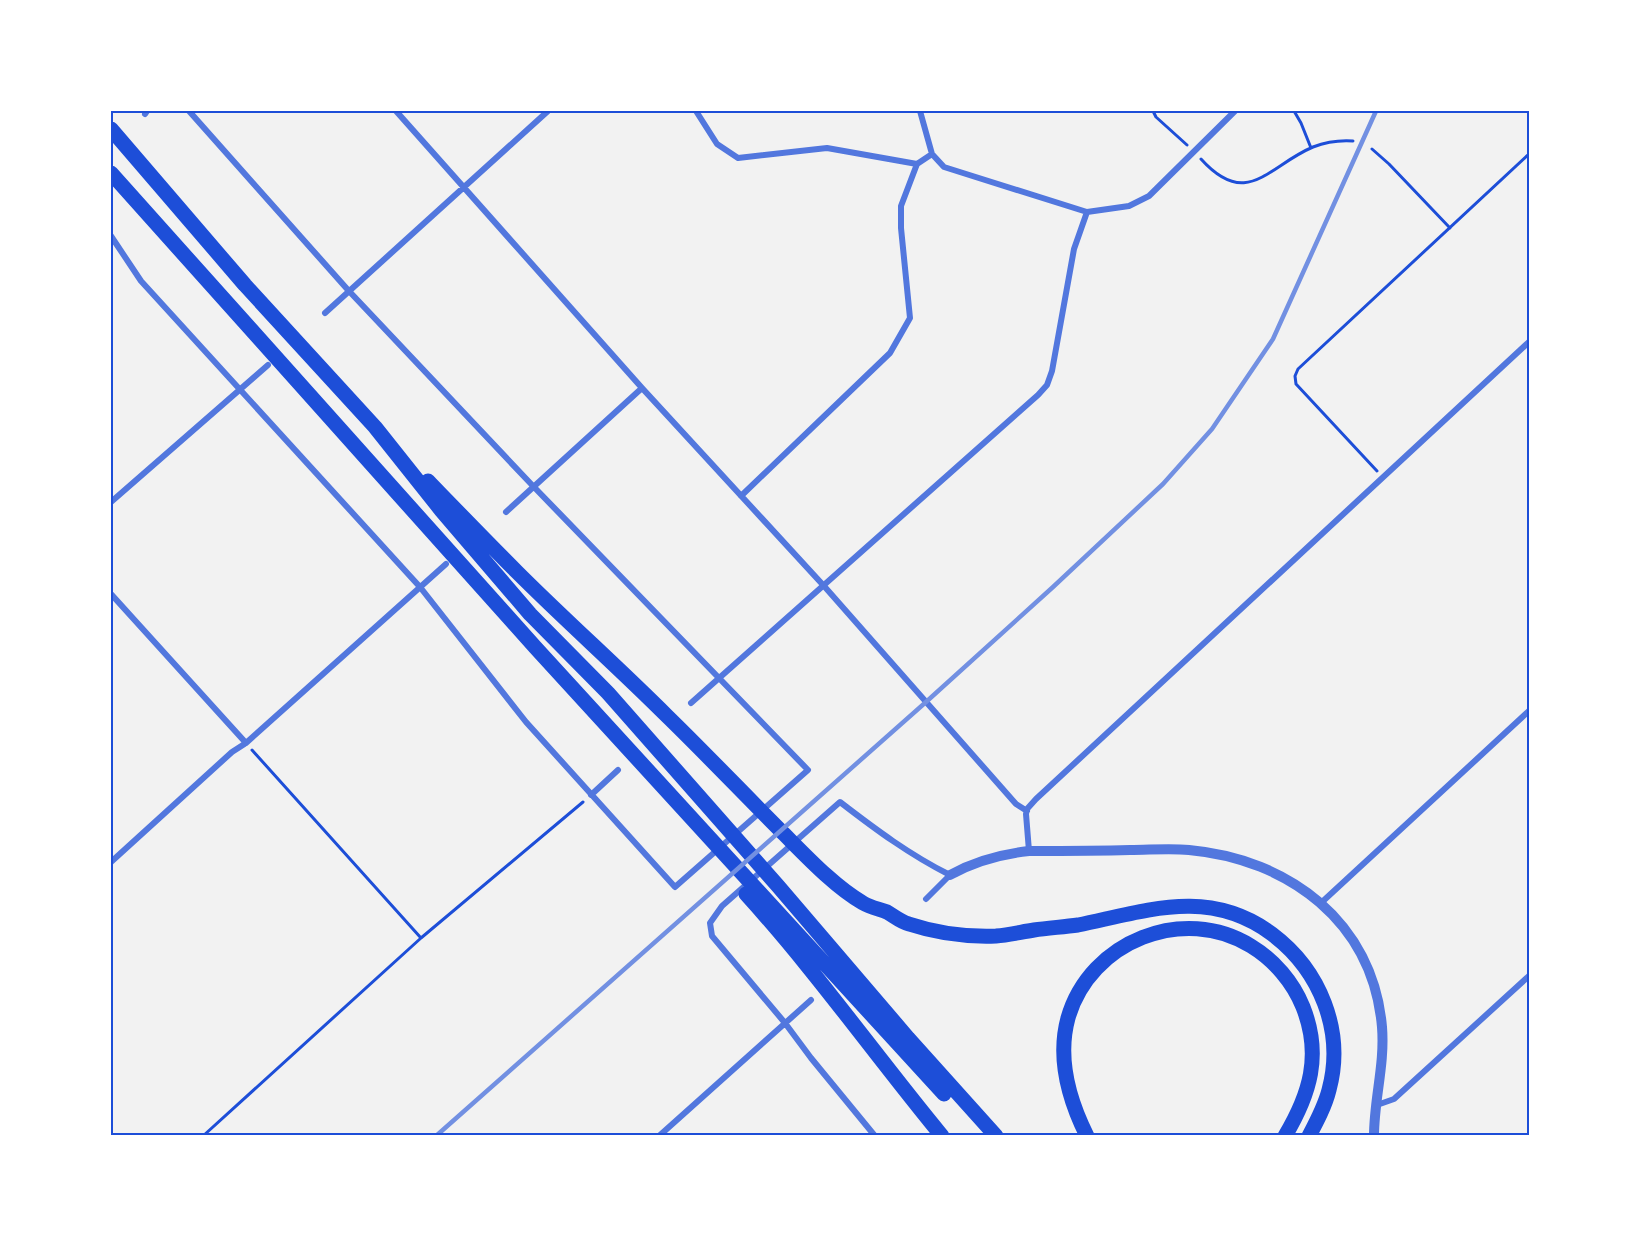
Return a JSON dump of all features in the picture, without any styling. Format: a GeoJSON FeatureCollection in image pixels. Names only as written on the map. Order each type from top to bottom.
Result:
{"type":"FeatureCollection","features":[{"type":"Feature","properties":{"kind":"highway"},"geometry":{"type":"LineString","coordinates":[[111,129],[245,285],[375,427],[518,573],[668,717],[800,850],[824,873],[864,904],[885,911],[907,924],[948,933],[998,936],[1077,925],[1146,909],[1178,906],[1230,912],[1252,921],[1273,934],[1306,968],[1318,987],[1328,1010],[1333,1036],[1334,1061],[1327,1097],[1309,1136]]}},
{"type":"Feature","properties":{"kind":"highway"},"geometry":{"type":"LineString","coordinates":[[111,173],[535,647],[707,844],[982,1136]]}},
{"type":"Feature","properties":{"kind":"highway"},"geometry":{"type":"LineString","coordinates":[[375,427],[441,510],[530,614],[608,693],[996,1136]]}},
{"type":"Feature","properties":{"kind":"highway"},"geometry":{"type":"LineString","coordinates":[[759,901],[942,1136]]}},
{"type":"Feature","properties":{"kind":"highway"},"geometry":{"type":"LineString","coordinates":[[1088,1136],[1069,1092],[1065,1066],[1064,1041],[1078,993],[1107,957],[1127,943],[1148,934],[1171,929],[1195,928],[1239,938],[1263,953],[1282,971],[1299,996],[1310,1023],[1313,1051],[1310,1082],[1300,1110],[1285,1136]]}},
{"type":"Feature","properties":{"kind":"street"},"geometry":{"type":"LineString","coordinates":[[111,236],[141,281],[420,587],[526,722],[675,887],[808,770],[532,486],[348,290],[189,111]]}},
{"type":"Feature","properties":{"kind":"street"},"geometry":{"type":"LineString","coordinates":[[396,111],[642,388],[824,586],[1016,804],[1027,811]]}},
{"type":"Feature","properties":{"kind":"street"},"geometry":{"type":"LineString","coordinates":[[325,313],[548,111]]}},
{"type":"Feature","properties":{"kind":"street"},"geometry":{"type":"LineString","coordinates":[[696,111],[717,144],[738,158],[827,148],[917,164]]}},
{"type":"Feature","properties":{"kind":"street"},"geometry":{"type":"LineString","coordinates":[[920,111],[932,154],[944,166],[1087,212],[1129,206],[1149,196],[1235,111]]}},
{"type":"Feature","properties":{"kind":"street"},"geometry":{"type":"LineString","coordinates":[[741,496],[890,353],[910,318],[901,206],[917,164],[932,154]]}},
{"type":"Feature","properties":{"kind":"street"},"geometry":{"type":"LineString","coordinates":[[691,704],[1047,385],[1052,371],[1074,249],[1087,212]]}},
{"type":"Feature","properties":{"kind":"street"},"geometry":{"type":"LineString","coordinates":[[1029,850],[1027,811],[1036,799],[1530,341]]}},
{"type":"Feature","properties":{"kind":"street"},"geometry":{"type":"LineString","coordinates":[[111,502],[268,364]]}},
{"type":"Feature","properties":{"kind":"street"},"geometry":{"type":"LineString","coordinates":[[507,512],[532,486],[642,388]]}},
{"type":"Feature","properties":{"kind":"street"},"geometry":{"type":"LineString","coordinates":[[111,862],[446,564]]}},
{"type":"Feature","properties":{"kind":"street"},"geometry":{"type":"LineString","coordinates":[[111,594],[246,743]]}},
{"type":"Feature","properties":{"kind":"street"},"geometry":{"type":"LineString","coordinates":[[1322,902],[1530,710]]}},
{"type":"Feature","properties":{"kind":"street"},"geometry":{"type":"LineString","coordinates":[[591,795],[618,770]]}},
{"type":"Feature","properties":{"kind":"street"},"geometry":{"type":"LineString","coordinates":[[875,1136],[811,1059],[786,1023],[712,936],[710,923],[722,906],[840,801],[892,842],[950,875]]}},
{"type":"Feature","properties":{"kind":"street"},"geometry":{"type":"LineString","coordinates":[[926,899],[950,875],[967,866],[1008,853],[1029,850],[1188,850],[1229,857],[1270,870],[1322,902],[1339,921],[1363,956],[1373,984],[1382,1028],[1382,1067],[1374,1136]]}},
{"type":"Feature","properties":{"kind":"street"},"geometry":{"type":"LineString","coordinates":[[1377,1105],[1394,1099],[1530,975]]}},
{"type":"Feature","properties":{"kind":"street"},"geometry":{"type":"LineString","coordinates":[[659,1136],[811,1000]]}},
{"type":"Feature","properties":{"kind":"path"},"geometry":{"type":"LineString","coordinates":[[1153,111],[1156,117],[1205,164],[1222,177],[1235,182],[1246,183],[1264,177],[1311,148],[1329,142],[1353,141]]}},
{"type":"Feature","properties":{"kind":"path"},"geometry":{"type":"LineString","coordinates":[[1294,111],[1311,148]]}},
{"type":"Feature","properties":{"kind":"path"},"geometry":{"type":"LineString","coordinates":[[1372,149],[1450,228]]}},
{"type":"Feature","properties":{"kind":"path"},"geometry":{"type":"LineString","coordinates":[[1383,477],[1296,384],[1295,376],[1298,369],[1530,153]]}},
{"type":"Feature","properties":{"kind":"path"},"geometry":{"type":"LineString","coordinates":[[246,743],[421,938]]}},
{"type":"Feature","properties":{"kind":"path"},"geometry":{"type":"LineString","coordinates":[[203,1136],[421,938],[591,795]]}},
{"type":"Feature","properties":{"kind":"railway"},"geometry":{"type":"LineString","coordinates":[[436,1136],[926,702],[1163,484],[1212,429],[1273,339],[1376,111]]}}]}
